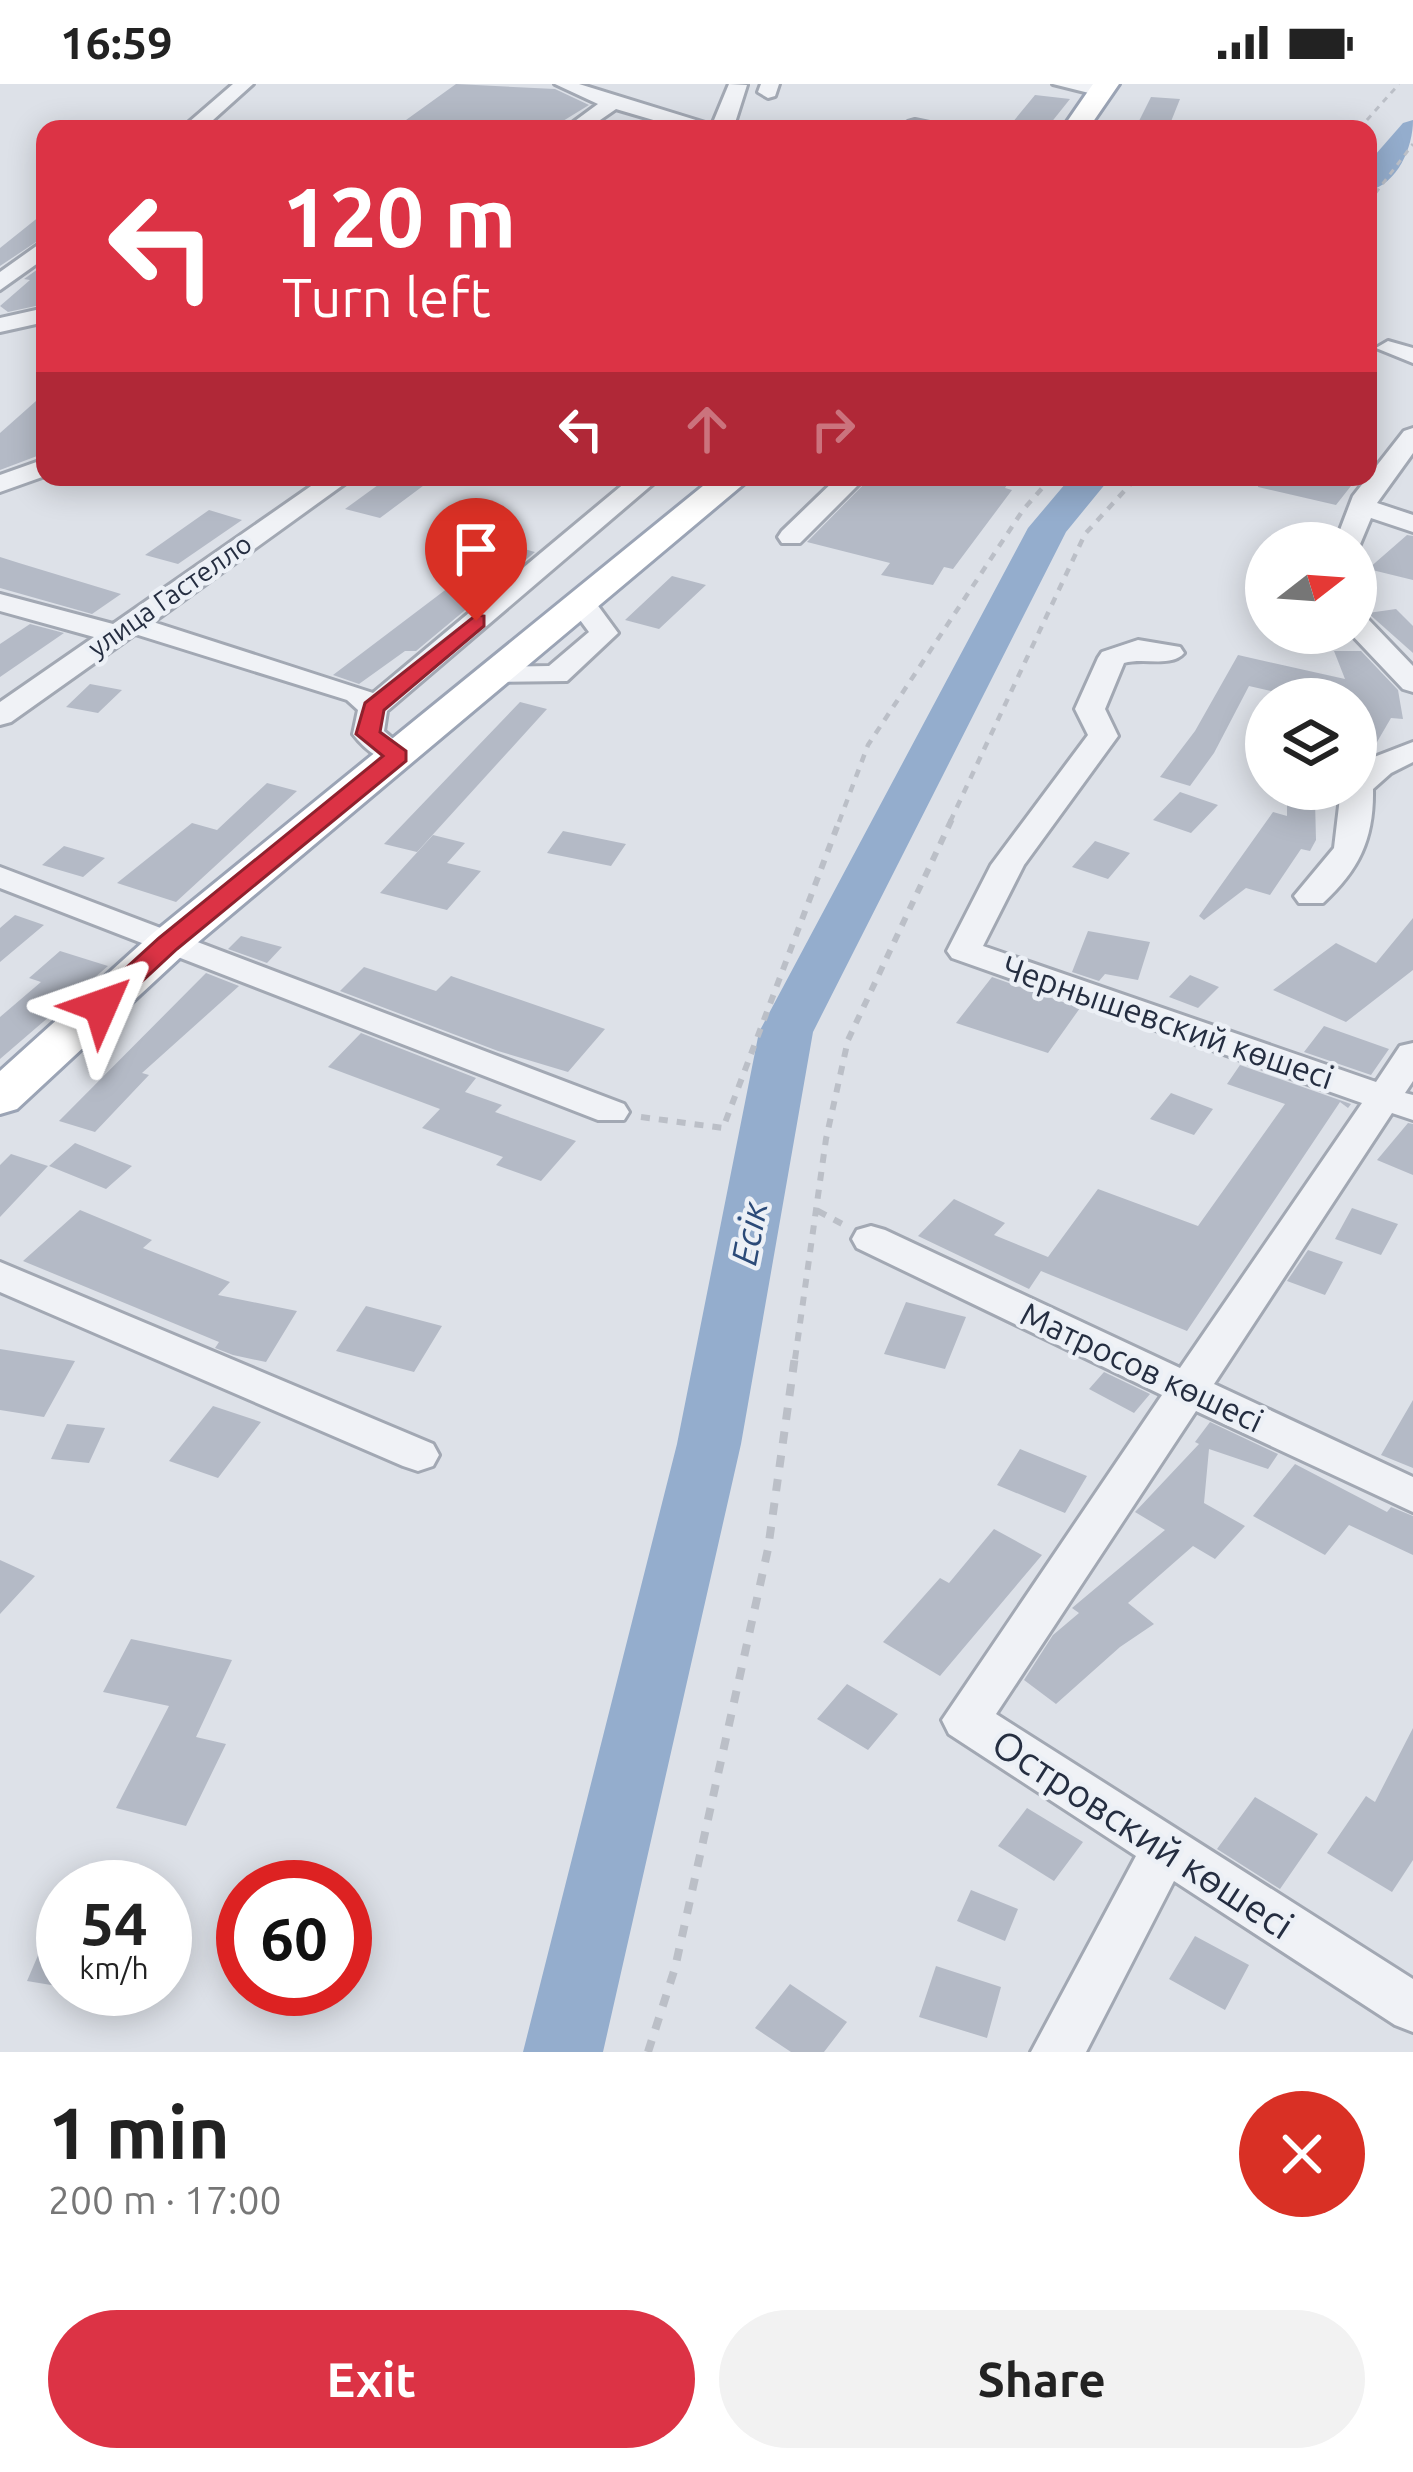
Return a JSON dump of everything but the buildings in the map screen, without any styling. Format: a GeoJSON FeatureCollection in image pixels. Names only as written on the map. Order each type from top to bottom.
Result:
{"type":"FeatureCollection","features":[{"type":"Feature","properties":{"kind":"main road"},"geometry":{"type":"LineString","coordinates":[[1081,120],[1103,87]]}},
{"type":"Feature","properties":{"kind":"main road"},"geometry":{"type":"LineString","coordinates":[[0,1098],[168,944],[724,486]]}},
{"type":"Feature","properties":{"kind":"street"},"geometry":{"type":"LineString","coordinates":[[202,120],[244,84]]}},
{"type":"Feature","properties":{"kind":"street"},"geometry":{"type":"LineString","coordinates":[[570,84],[612,103],[672,120]]}},
{"type":"Feature","properties":{"kind":"street"},"geometry":{"type":"LineString","coordinates":[[1062,84],[1103,87]]}},
{"type":"Feature","properties":{"kind":"street"},"geometry":{"type":"LineString","coordinates":[[727,120],[738,86]]}},
{"type":"Feature","properties":{"kind":"street"},"geometry":{"type":"LineString","coordinates":[[587,120],[612,103]]}},
{"type":"Feature","properties":{"kind":"street"},"geometry":{"type":"LineString","coordinates":[[8,284],[36,256]]}},
{"type":"Feature","properties":{"kind":"street"},"geometry":{"type":"LineString","coordinates":[[0,325],[36,317]]}},
{"type":"Feature","properties":{"kind":"street"},"geometry":{"type":"LineString","coordinates":[[1388,348],[1413,356]]}},
{"type":"Feature","properties":{"kind":"street"},"geometry":{"type":"LineString","coordinates":[[1377,483],[1413,436]]}},
{"type":"Feature","properties":{"kind":"street"},"geometry":{"type":"LineString","coordinates":[[0,484],[36,470]]}},
{"type":"Feature","properties":{"kind":"street","name":"улица Гастелло"},"geometry":{"type":"LineString","coordinates":[[0,716],[328,486]]}},
{"type":"Feature","properties":{"kind":"street"},"geometry":{"type":"LineString","coordinates":[[398,756],[368,734],[373,708],[637,486]]}},
{"type":"Feature","properties":{"kind":"street"},"geometry":{"type":"LineString","coordinates":[[791,537],[844,486]]}},
{"type":"Feature","properties":{"kind":"street"},"geometry":{"type":"LineString","coordinates":[[1357,522],[1375,486]]}},
{"type":"Feature","properties":{"kind":"street"},"geometry":{"type":"LineString","coordinates":[[1364,507],[1413,524]]}},
{"type":"Feature","properties":{"kind":"street"},"geometry":{"type":"LineString","coordinates":[[0,602],[124,629],[344,688],[373,708]]}},
{"type":"Feature","properties":{"kind":"street"},"geometry":{"type":"LineString","coordinates":[[1377,645],[1413,683]]}},
{"type":"Feature","properties":{"kind":"street","name":"Чернышевский көшесі"},"geometry":{"type":"LineString","coordinates":[[1171,653],[1138,649],[1112,658],[1090,709],[1103,736],[1041,816],[980,907],[964,951],[1399,1102]]}},
{"type":"Feature","properties":{"kind":"street"},"geometry":{"type":"LineString","coordinates":[[1311,896],[1336,875],[1351,850],[1358,827],[1357,787],[1380,766],[1413,751]]}},
{"type":"Feature","properties":{"kind":"street"},"geometry":{"type":"LineString","coordinates":[[0,877],[611,1112]]}},
{"type":"Feature","properties":{"kind":"street"},"geometry":{"type":"LineString","coordinates":[[1188,1389],[1399,1102],[1413,1054]]}},
{"type":"Feature","properties":{"kind":"street","name":"Матросов көшесі"},"geometry":{"type":"LineString","coordinates":[[872,1239],[1413,1496]]}},
{"type":"Feature","properties":{"kind":"street"},"geometry":{"type":"LineString","coordinates":[[0,1276],[418,1455]]}},
{"type":"Feature","properties":{"kind":"street","name":"Островский көшесі"},"geometry":{"type":"LineString","coordinates":[[1188,1389],[966,1720],[1413,2008]]}},
{"type":"Feature","properties":{"kind":"street"},"geometry":{"type":"LineString","coordinates":[[1058,2052],[1166,1848]]}},
{"type":"Feature","properties":{"kind":"path"},"geometry":{"type":"LineString","coordinates":[[1367,120],[1399,84]]}},
{"type":"Feature","properties":{"kind":"path"},"geometry":{"type":"LineString","coordinates":[[1377,191],[1413,144]]}},
{"type":"Feature","properties":{"kind":"path"},"geometry":{"type":"LineString","coordinates":[[611,1112],[723,1128],[868,745],[1023,510],[1044,486]]}},
{"type":"Feature","properties":{"kind":"waterway","name":"Есік"},"geometry":{"type":"LineString","coordinates":[[1377,171],[1413,129]]}},
{"type":"Feature","properties":{"kind":"waterway","name":"Есік"},"geometry":{"type":"LineString","coordinates":[[563,2052],[709,1444],[786,1032],[1048,528],[1084,486]]}},
{"type":"Feature","properties":{"kind":"route"},"geometry":{"type":"LineString","coordinates":[[101,1006],[168,944],[398,756],[368,734],[373,708],[476,621]]}}]}
